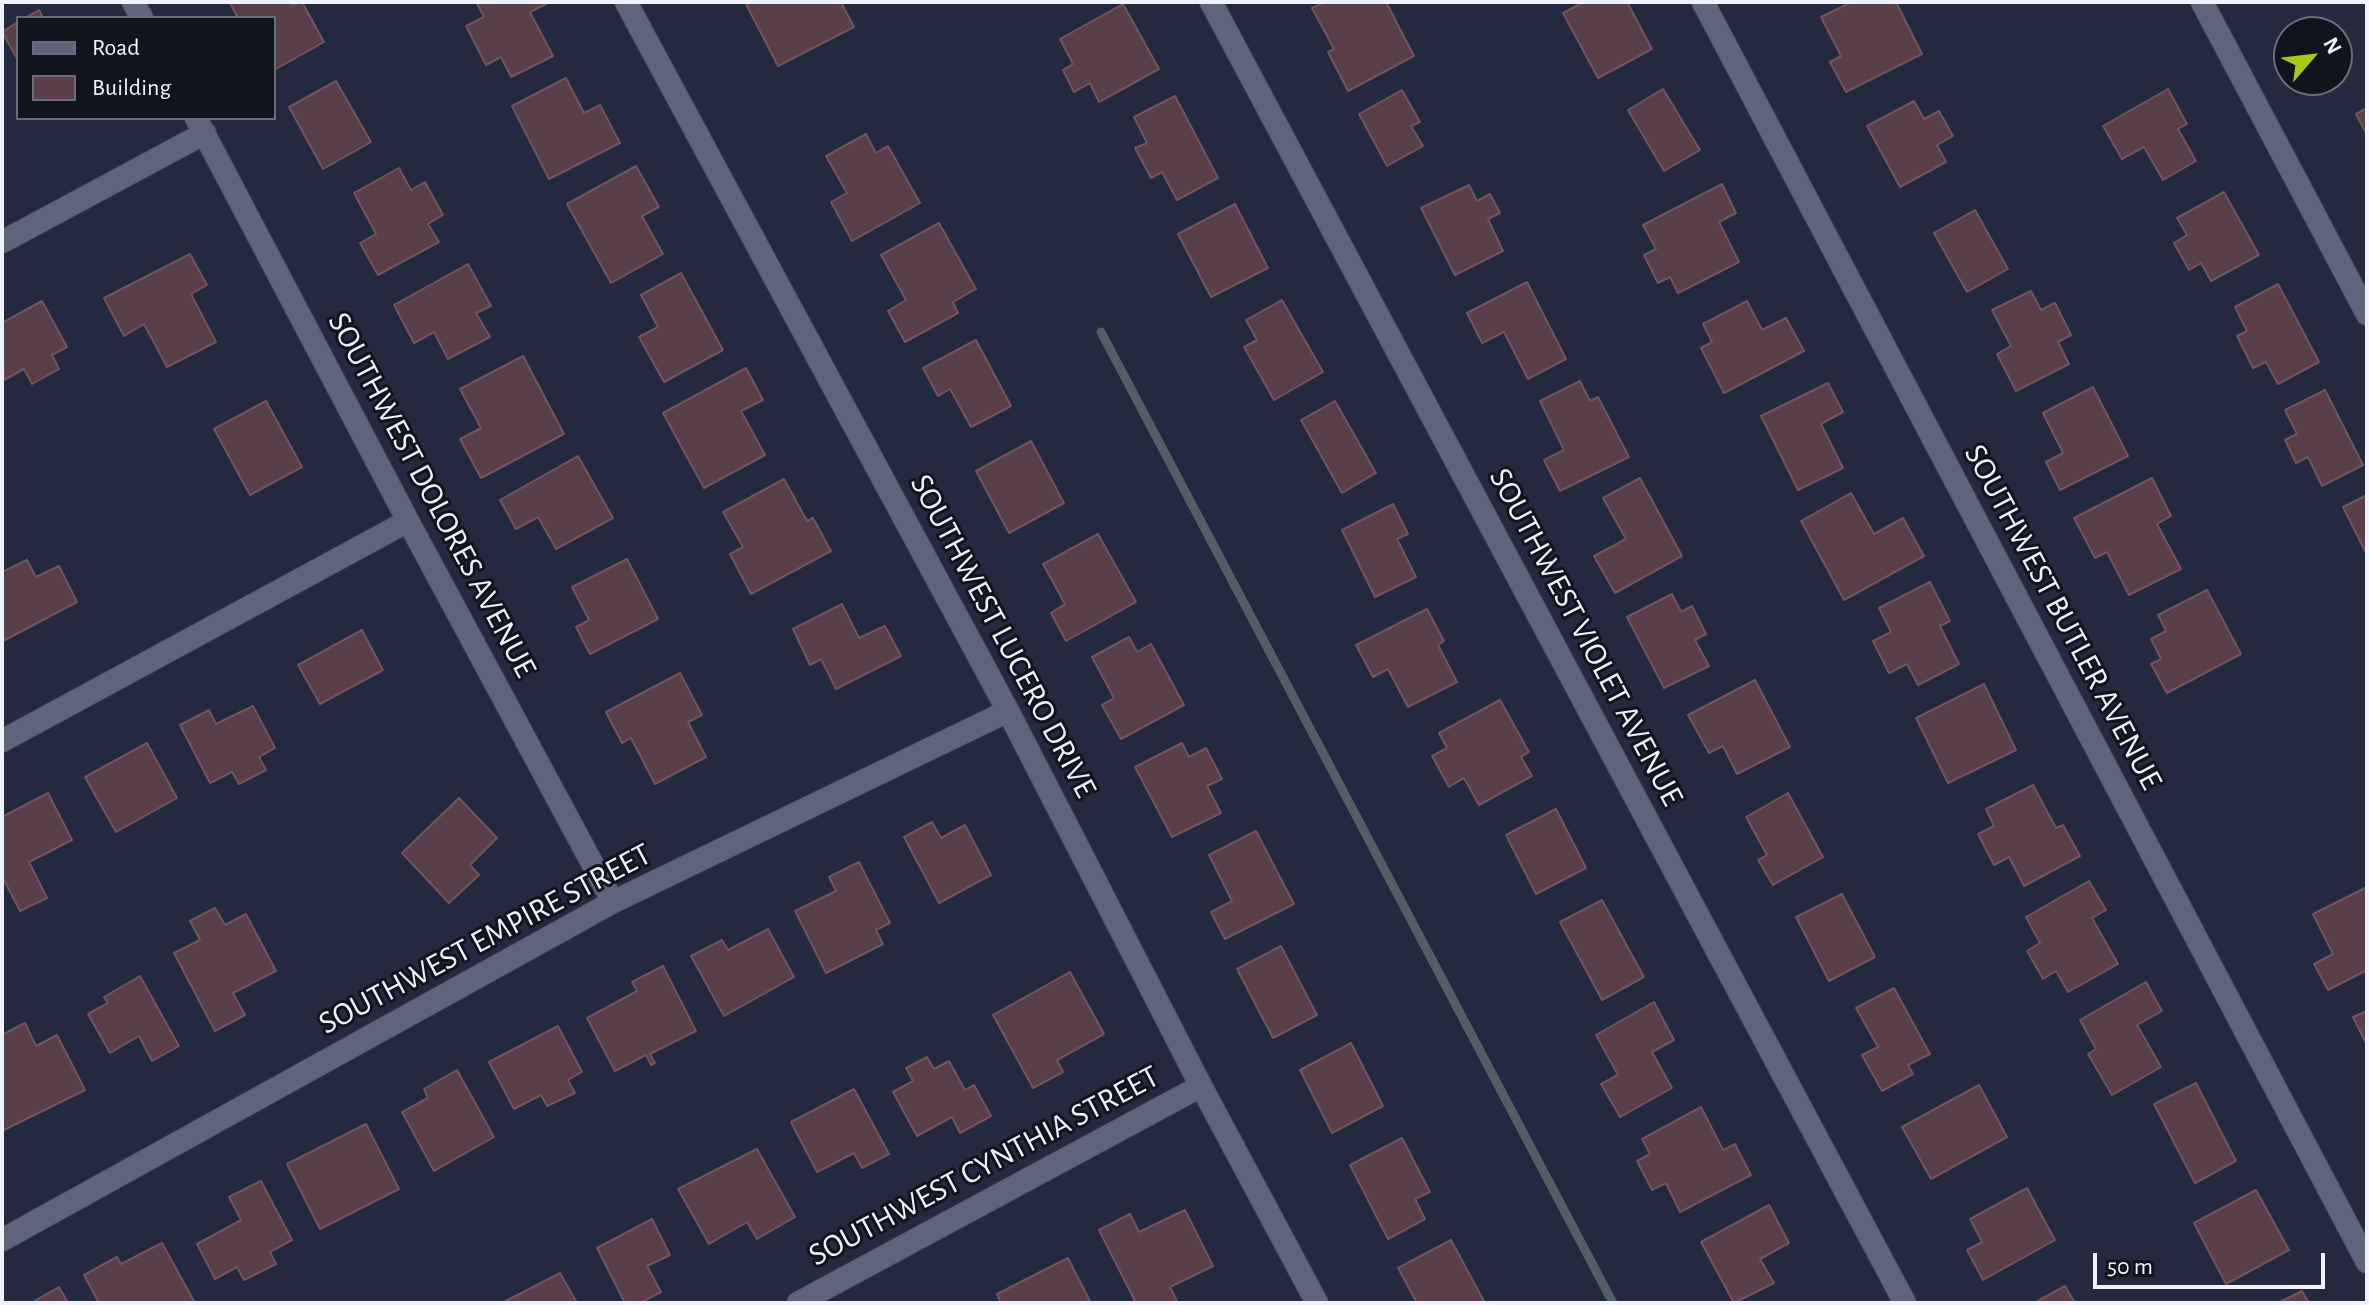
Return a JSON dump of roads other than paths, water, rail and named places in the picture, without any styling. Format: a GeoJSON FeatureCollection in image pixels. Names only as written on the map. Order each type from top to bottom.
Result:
{"type":"FeatureCollection","features":[{"type":"Feature","properties":{"kind":"street","name":"SOUTHWEST LUCERO DRIVE"},"geometry":{"type":"LineString","coordinates":[[626,2],[1008,711],[1201,1086],[1317,1303]]}},
{"type":"Feature","properties":{"kind":"street","name":"SOUTHWEST VIOLET AVENUE"},"geometry":{"type":"LineString","coordinates":[[1211,2],[1905,1303]]}},
{"type":"Feature","properties":{"kind":"street","name":"SOUTHWEST BUTLER AVENUE"},"geometry":{"type":"LineString","coordinates":[[1703,2],[2367,1262]]}},
{"type":"Feature","properties":{"kind":"street"},"geometry":{"type":"LineString","coordinates":[[2202,2],[2367,314]]}},
{"type":"Feature","properties":{"kind":"street"},"geometry":{"type":"LineString","coordinates":[[2,242],[200,126]]}},
{"type":"Feature","properties":{"kind":"street","name":"SOUTHWEST DOLORES AVENUE"},"geometry":{"type":"LineString","coordinates":[[200,126],[613,902]]}},
{"type":"Feature","properties":{"kind":"street"},"geometry":{"type":"LineString","coordinates":[[2,741],[408,521]]}},
{"type":"Feature","properties":{"kind":"street","name":"SOUTHWEST EMPIRE STREET"},"geometry":{"type":"LineString","coordinates":[[2,1240],[613,902],[1008,711]]}},
{"type":"Feature","properties":{"kind":"street","name":"SOUTHWEST CYNTHIA STREET"},"geometry":{"type":"LineString","coordinates":[[798,1303],[1201,1086]]}},
{"type":"Feature","properties":{"kind":"waterway"},"geometry":{"type":"LineString","coordinates":[[1101,332],[1613,1303]]}}]}
